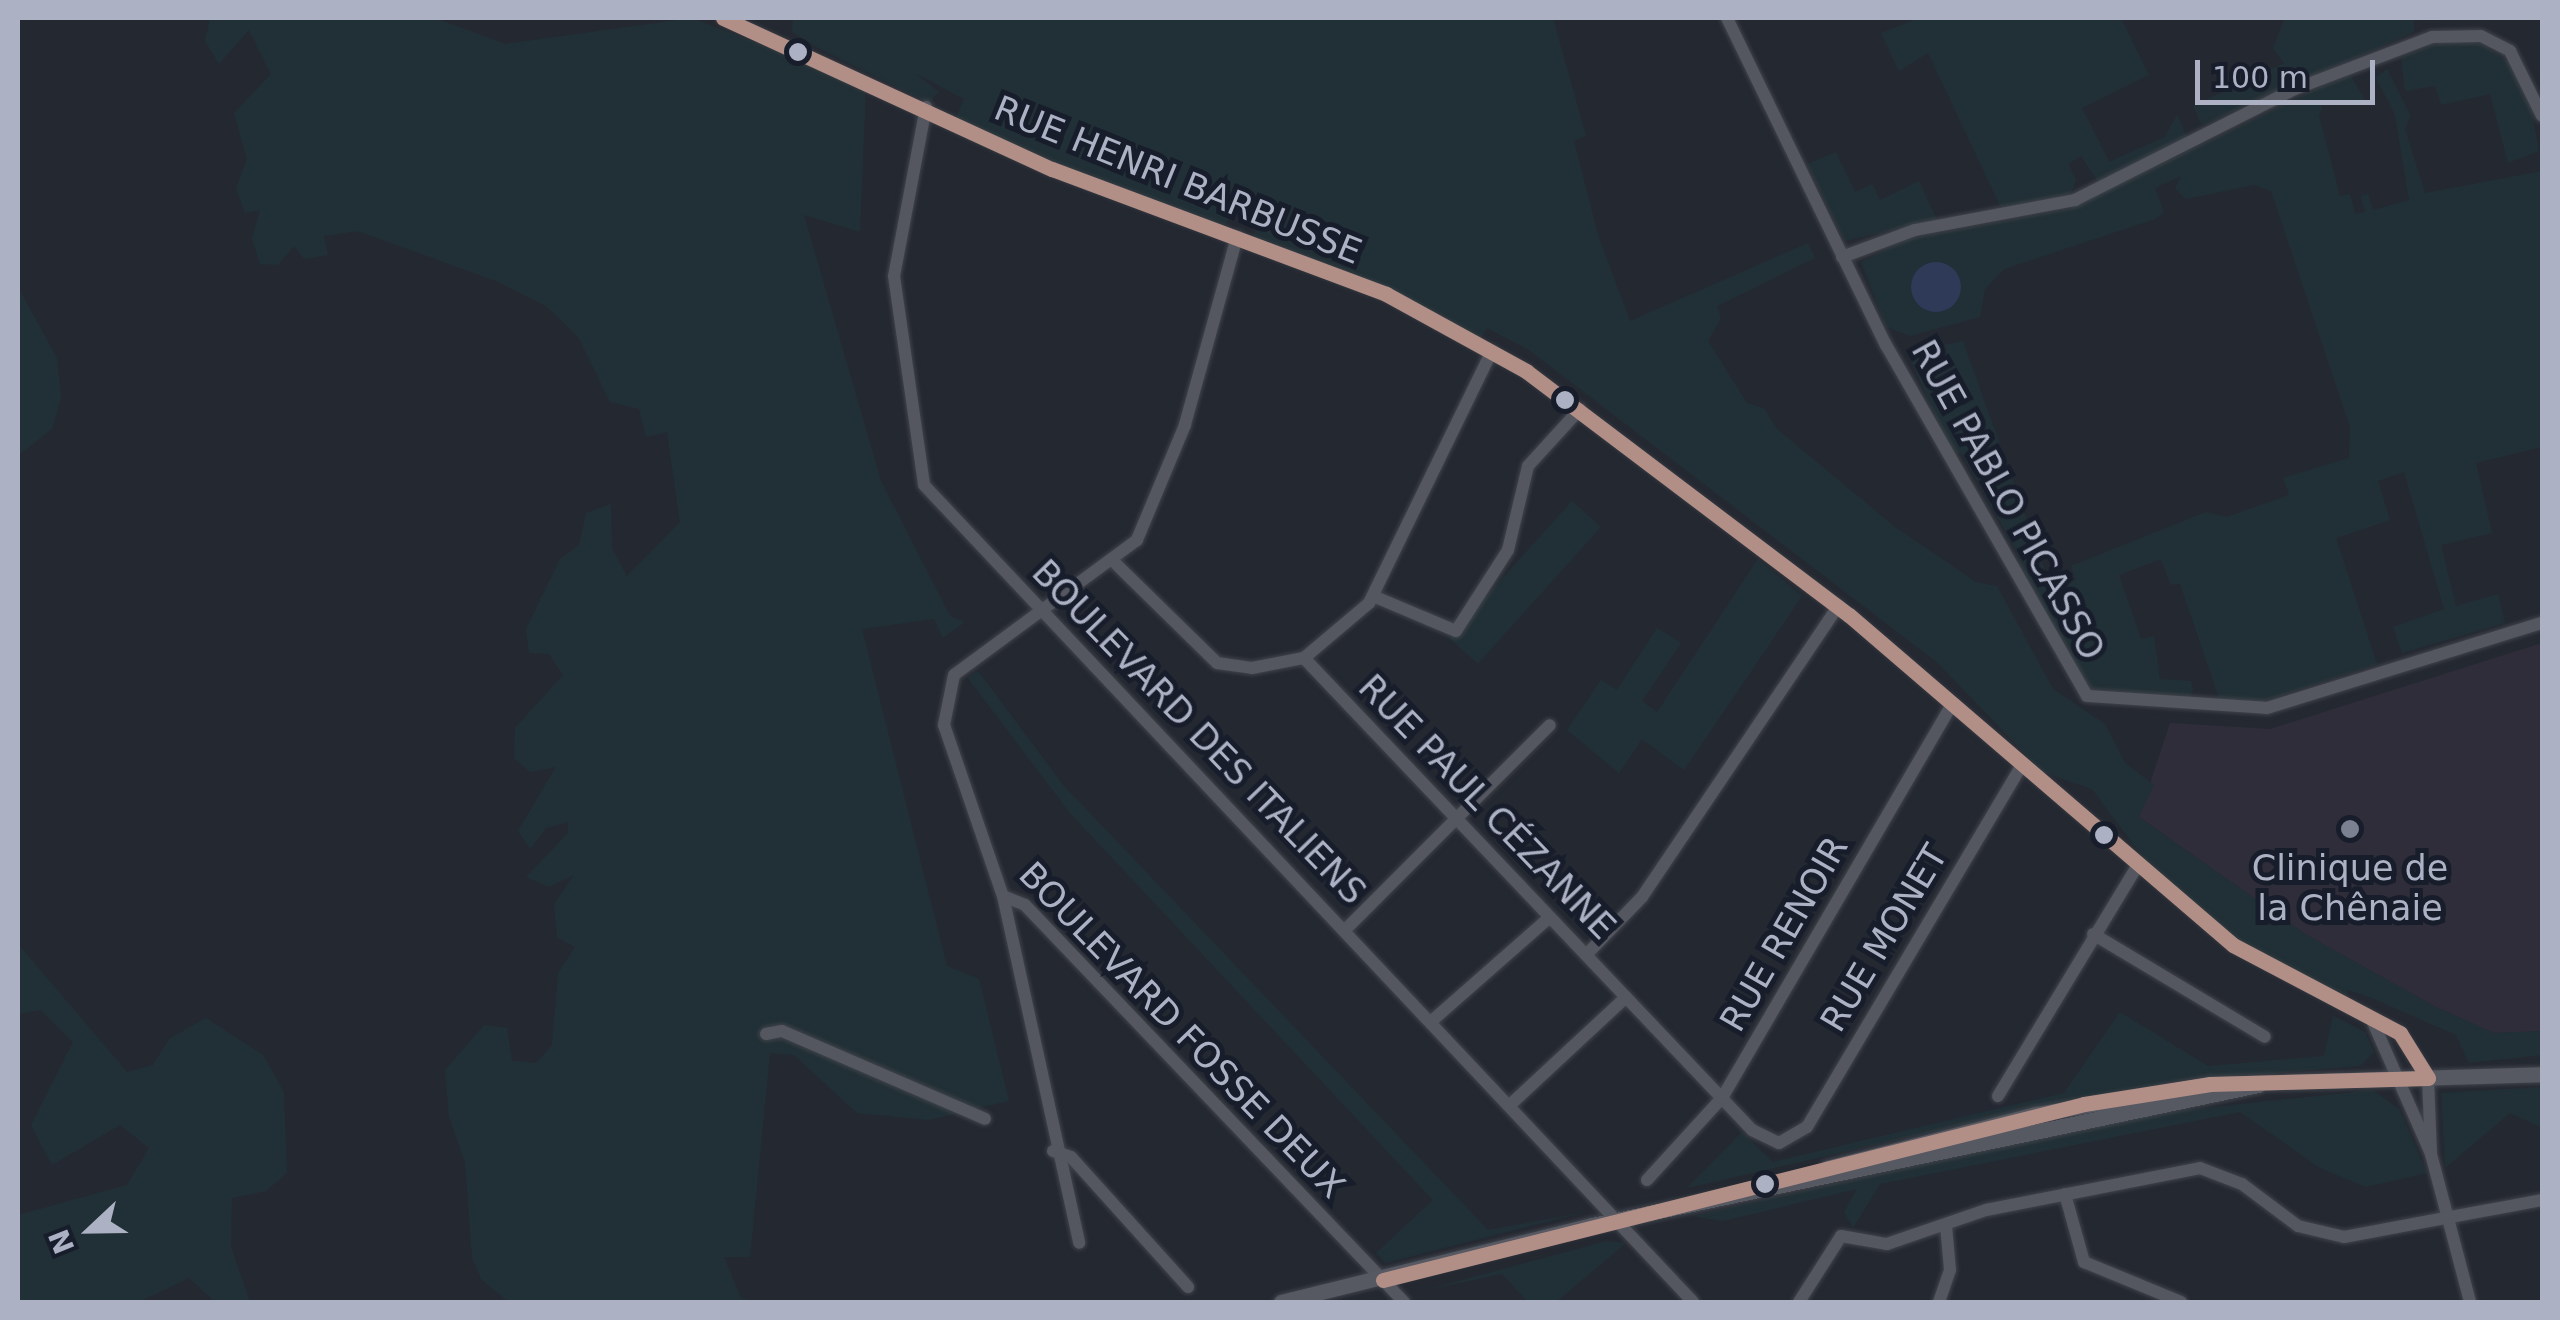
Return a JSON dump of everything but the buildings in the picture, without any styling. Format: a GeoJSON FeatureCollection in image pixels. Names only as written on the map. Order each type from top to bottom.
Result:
{"type":"FeatureCollection","features":[{"type":"Feature","properties":{"kind":"main road"},"geometry":{"type":"LineString","coordinates":[[1282,1302],[1792,1183],[2258,1085],[2537,1072]]}},
{"type":"Feature","properties":{"kind":"street","name":"RUE HENRI BARBUSSE"},"geometry":{"type":"LineString","coordinates":[[722,18],[814,52],[1052,169],[1386,294],[1492,351],[1580,409],[1838,606],[2136,868],[2256,962],[2400,1033],[2428,1078]]}},
{"type":"Feature","properties":{"kind":"street","name":"RUE PABLO PICASSO"},"geometry":{"type":"LineString","coordinates":[[1728,18],[1842,257],[2087,696],[2266,708],[2542,622]]}},
{"type":"Feature","properties":{"kind":"street"},"geometry":{"type":"LineString","coordinates":[[1842,257],[1916,230],[2076,200],[2295,89],[2432,37],[2481,36],[2510,52],[2542,116]]}},
{"type":"Feature","properties":{"kind":"street","name":"BOULEVARD DES ITALIENS"},"geometry":{"type":"LineString","coordinates":[[926,107],[894,276],[914,458],[934,498],[1434,1019],[1693,1302]]}},
{"type":"Feature","properties":{"kind":"street"},"geometry":{"type":"LineString","coordinates":[[1044,613],[1116,564],[1138,540],[1185,425],[1237,237]]}},
{"type":"Feature","properties":{"kind":"street"},"geometry":{"type":"LineString","coordinates":[[1116,564],[1218,663],[1252,668],[1304,658],[1372,596],[1492,351]]}},
{"type":"Feature","properties":{"kind":"street"},"geometry":{"type":"LineString","coordinates":[[1372,596],[1456,631],[1508,550],[1528,466],[1580,409]]}},
{"type":"Feature","properties":{"kind":"street"},"geometry":{"type":"LineString","coordinates":[[1586,955],[1642,897],[1838,606]]}},
{"type":"Feature","properties":{"kind":"street","name":"BOULEVARD FOSSE DEUX"},"geometry":{"type":"LineString","coordinates":[[1044,613],[966,666],[945,689],[944,725],[1003,896],[1026,905],[1404,1302]]}},
{"type":"Feature","properties":{"kind":"street","name":"RUE PAUL CÉZANNE"},"geometry":{"type":"LineString","coordinates":[[1304,658],[1764,1140],[1796,1138]]}},
{"type":"Feature","properties":{"kind":"street","name":"RUE RENOIR"},"geometry":{"type":"LineString","coordinates":[[1647,1180],[1722,1098],[1952,704]]}},
{"type":"Feature","properties":{"kind":"street"},"geometry":{"type":"LineString","coordinates":[[1346,928],[1550,724]]}},
{"type":"Feature","properties":{"kind":"street","name":"RUE MONET"},"geometry":{"type":"LineString","coordinates":[[1796,1138],[2021,767]]}},
{"type":"Feature","properties":{"kind":"street"},"geometry":{"type":"LineString","coordinates":[[1998,1096],[2092,934],[2136,868]]}},
{"type":"Feature","properties":{"kind":"street"},"geometry":{"type":"LineString","coordinates":[[1003,896],[1045,1062],[1054,1151],[1079,1243]]}},
{"type":"Feature","properties":{"kind":"street"},"geometry":{"type":"LineString","coordinates":[[1434,1019],[1550,917]]}},
{"type":"Feature","properties":{"kind":"street"},"geometry":{"type":"LineString","coordinates":[[2092,934],[2265,1037]]}},
{"type":"Feature","properties":{"kind":"street"},"geometry":{"type":"LineString","coordinates":[[1511,1104],[1626,997]]}},
{"type":"Feature","properties":{"kind":"street"},"geometry":{"type":"LineString","coordinates":[[2372,1020],[2431,1154],[2470,1302]]}},
{"type":"Feature","properties":{"kind":"street"},"geometry":{"type":"LineString","coordinates":[[766,1034],[782,1031],[984,1118]]}},
{"type":"Feature","properties":{"kind":"street"},"geometry":{"type":"LineString","coordinates":[[2428,1078],[2431,1154]]}},
{"type":"Feature","properties":{"kind":"street"},"geometry":{"type":"LineString","coordinates":[[1054,1151],[1070,1158],[1188,1287]]}},
{"type":"Feature","properties":{"kind":"street"},"geometry":{"type":"LineString","coordinates":[[1799,1302],[1841,1236],[1888,1244],[2065,1194],[2200,1168],[2318,1234],[2368,1236],[2542,1200]]}},
{"type":"Feature","properties":{"kind":"street"},"geometry":{"type":"LineString","coordinates":[[2065,1194],[2084,1262],[2148,1297],[2181,1302]]}},
{"type":"Feature","properties":{"kind":"street"},"geometry":{"type":"LineString","coordinates":[[1939,1302],[1950,1270],[1946,1225]]}},
{"type":"Feature","properties":{"kind":"shaded area"},"geometry":{"type":"Polygon","coordinates":[[[210,18],[435,18],[505,44],[692,18],[866,85],[860,232],[804,215],[881,481],[950,616],[965,622],[943,638],[934,619],[862,629],[947,966],[979,979],[1009,1101],[928,1120],[857,1113],[794,1055],[770,1053],[750,1257],[724,1257],[741,1298],[757,1302],[509,1302],[481,1279],[472,1257],[465,1162],[449,1117],[445,1070],[484,1025],[507,1028],[512,1061],[536,1063],[552,1045],[558,973],[575,947],[557,937],[554,904],[574,875],[549,887],[526,877],[568,833],[568,822],[546,828],[530,849],[518,831],[556,767],[530,772],[514,758],[515,728],[563,675],[549,654],[529,653],[526,629],[560,559],[579,545],[586,513],[611,504],[612,548],[627,576],[680,522],[667,432],[646,437],[639,409],[610,402],[578,337],[546,306],[496,281],[358,231],[324,236],[328,255],[304,259],[294,246],[278,265],[260,264],[252,239],[260,210],[245,213],[236,189],[247,159],[234,113],[271,74],[249,30],[219,64],[205,41],[210,18]]]}},
{"type":"Feature","properties":{"kind":"shaded area"},"geometry":{"type":"Polygon","coordinates":[[[793,18],[1553,18],[1586,136],[1574,141],[1598,235],[1630,321],[1808,243],[1815,258],[1717,306],[1721,318],[1708,341],[1747,403],[1764,408],[1776,428],[1895,527],[1976,582],[1997,586],[2053,689],[2105,724],[2125,763],[2154,785],[2139,817],[2305,934],[2436,1007],[2494,1033],[2542,1031],[2542,1055],[2469,1063],[2456,1035],[2348,990],[2346,1001],[2254,955],[2160,880],[2092,789],[2042,772],[1938,663],[1529,350],[1487,328],[1481,338],[1402,295],[1253,238],[1257,224],[1235,211],[1224,226],[999,141],[956,117],[964,99],[915,73],[939,92],[929,103],[814,46],[792,32],[793,18]]]}},
{"type":"Feature","properties":{"kind":"shaded area"},"geometry":{"type":"Polygon","coordinates":[[[1919,18],[2121,18],[2149,75],[2082,108],[2109,162],[2165,137],[2177,114],[2187,138],[2098,182],[2081,156],[2068,164],[2076,180],[2070,196],[2004,214],[1928,53],[1899,71],[1881,33],[1919,18]]]}},
{"type":"Feature","properties":{"kind":"shaded area"},"geometry":{"type":"Polygon","coordinates":[[[2285,18],[2414,18],[2414,32],[2202,125],[2193,106],[2284,63],[2273,48],[2285,18]]]}},
{"type":"Feature","properties":{"kind":"shaded area"},"geometry":{"type":"Polygon","coordinates":[[[2448,40],[2482,44],[2514,66],[2528,88],[2539,151],[2508,163],[2490,94],[2441,105],[2435,86],[2405,91],[2401,57],[2448,40]]]}},
{"type":"Feature","properties":{"kind":"shaded area"},"geometry":{"type":"Polygon","coordinates":[[[2387,69],[2410,115],[2405,129],[2425,193],[2542,171],[2542,447],[2476,463],[2492,533],[2441,545],[2456,606],[2498,594],[2505,623],[2402,653],[2393,627],[2444,609],[2404,472],[2378,481],[2390,520],[2336,538],[2377,664],[2264,701],[2220,701],[2180,584],[2171,585],[2161,559],[2119,575],[2141,639],[2154,636],[2160,679],[2191,681],[2193,690],[2188,701],[2104,695],[2087,686],[2017,569],[2020,558],[1962,454],[1952,452],[1911,361],[1919,350],[1963,341],[2051,588],[2076,580],[2071,566],[2206,512],[2227,517],[2289,495],[2283,478],[2349,458],[2350,427],[2271,191],[2254,185],[2186,199],[2175,188],[2181,176],[2155,188],[2164,213],[2155,219],[2004,269],[1985,289],[1980,317],[1910,336],[1886,327],[1861,262],[1910,238],[2069,209],[2349,73],[2365,100],[2323,105],[2319,116],[2340,196],[2350,194],[2355,214],[2365,212],[2361,196],[2368,194],[2373,210],[2409,200],[2395,115],[2376,78],[2387,69]]]}},
{"type":"Feature","properties":{"kind":"shaded area"},"geometry":{"type":"Polygon","coordinates":[[[1836,152],[1855,192],[1872,184],[1880,200],[1919,181],[1937,220],[1845,241],[1807,164],[1836,152]]]}},
{"type":"Feature","properties":{"kind":"shaded area"},"geometry":{"type":"Polygon","coordinates":[[[18,287],[57,358],[61,397],[52,429],[19,455],[18,287]]]}},
{"type":"Feature","properties":{"kind":"shaded area"},"geometry":{"type":"Polygon","coordinates":[[[1572,501],[1601,527],[1478,664],[1449,638],[1572,501]]]}},
{"type":"Feature","properties":{"kind":"shaded area"},"geometry":{"type":"Polygon","coordinates":[[[1758,559],[1802,596],[1684,770],[1642,739],[1619,773],[1567,730],[1601,680],[1617,690],[1657,628],[1681,643],[1642,701],[1657,712],[1758,559]]]}},
{"type":"Feature","properties":{"kind":"shaded area","name":"Clinique de la Chênaie"},"geometry":{"type":"Polygon","coordinates":[[[2542,643],[2542,1031],[2494,1033],[2436,1007],[2305,934],[2139,817],[2170,723],[2270,729],[2542,643]]]}},
{"type":"Feature","properties":{"kind":"shaded area"},"geometry":{"type":"Polygon","coordinates":[[[978,671],[1064,786],[1488,1230],[1586,1212],[1385,1263],[1376,1253],[1433,1200],[1070,813],[967,677],[978,671]]]}},
{"type":"Feature","properties":{"kind":"shaded area"},"geometry":{"type":"Polygon","coordinates":[[[18,944],[127,1072],[153,1065],[169,1039],[206,1018],[263,1055],[284,1092],[287,1173],[266,1191],[232,1198],[231,1247],[250,1302],[215,1302],[189,1278],[139,1302],[18,1302],[18,1215],[127,1185],[149,1148],[120,1125],[52,1165],[31,1125],[73,1042],[41,1010],[18,1014],[18,944]]]}},
{"type":"Feature","properties":{"kind":"shaded area"},"geometry":{"type":"Polygon","coordinates":[[[2120,1012],[2208,1066],[2324,1056],[2333,1016],[2365,1032],[2374,1052],[2360,1066],[2227,1077],[2006,1115],[1687,1188],[1742,1132],[1773,1162],[2064,1093],[2120,1012]]]}},
{"type":"Feature","properties":{"kind":"shaded area"},"geometry":{"type":"Polygon","coordinates":[[[2542,1087],[2542,1128],[2510,1113],[2445,1168],[2441,1093],[2542,1087]]]}},
{"type":"Feature","properties":{"kind":"shaded area"},"geometry":{"type":"Polygon","coordinates":[[[2373,1090],[2400,1110],[2427,1173],[2366,1187],[2320,1168],[2240,1112],[1880,1184],[1853,1228],[1844,1212],[1857,1189],[1723,1221],[1692,1216],[2139,1115],[2373,1090]]]}},
{"type":"Feature","properties":{"kind":"shaded area"},"geometry":{"type":"Polygon","coordinates":[[[1607,1241],[1626,1243],[1556,1302],[1528,1302],[1502,1274],[1425,1290],[1607,1241]]]}},
{"type":"Feature","properties":{"kind":"water"},"geometry":{"type":"Polygon","coordinates":[[[1936,262],[1954,269],[1961,287],[1954,305],[1936,312],[1918,305],[1911,287],[1918,269],[1936,262]]]}},
{"type":"Feature","properties":{"kind":"transit line"},"geometry":{"type":"LineString","coordinates":[[723,18],[1052,169],[1386,294],[1526,371],[1849,615],[2233,945],[2400,1033],[2428,1078]]}},
{"type":"Feature","properties":{"kind":"transit line"},"geometry":{"type":"LineString","coordinates":[[1383,1280],[2084,1104],[2210,1084],[2428,1078]]}},
{"type":"Feature","properties":{"kind":"place","name":"Clinique de la Chênaie"},"geometry":{"type":"Point","coordinates":[2350,829]}}]}
